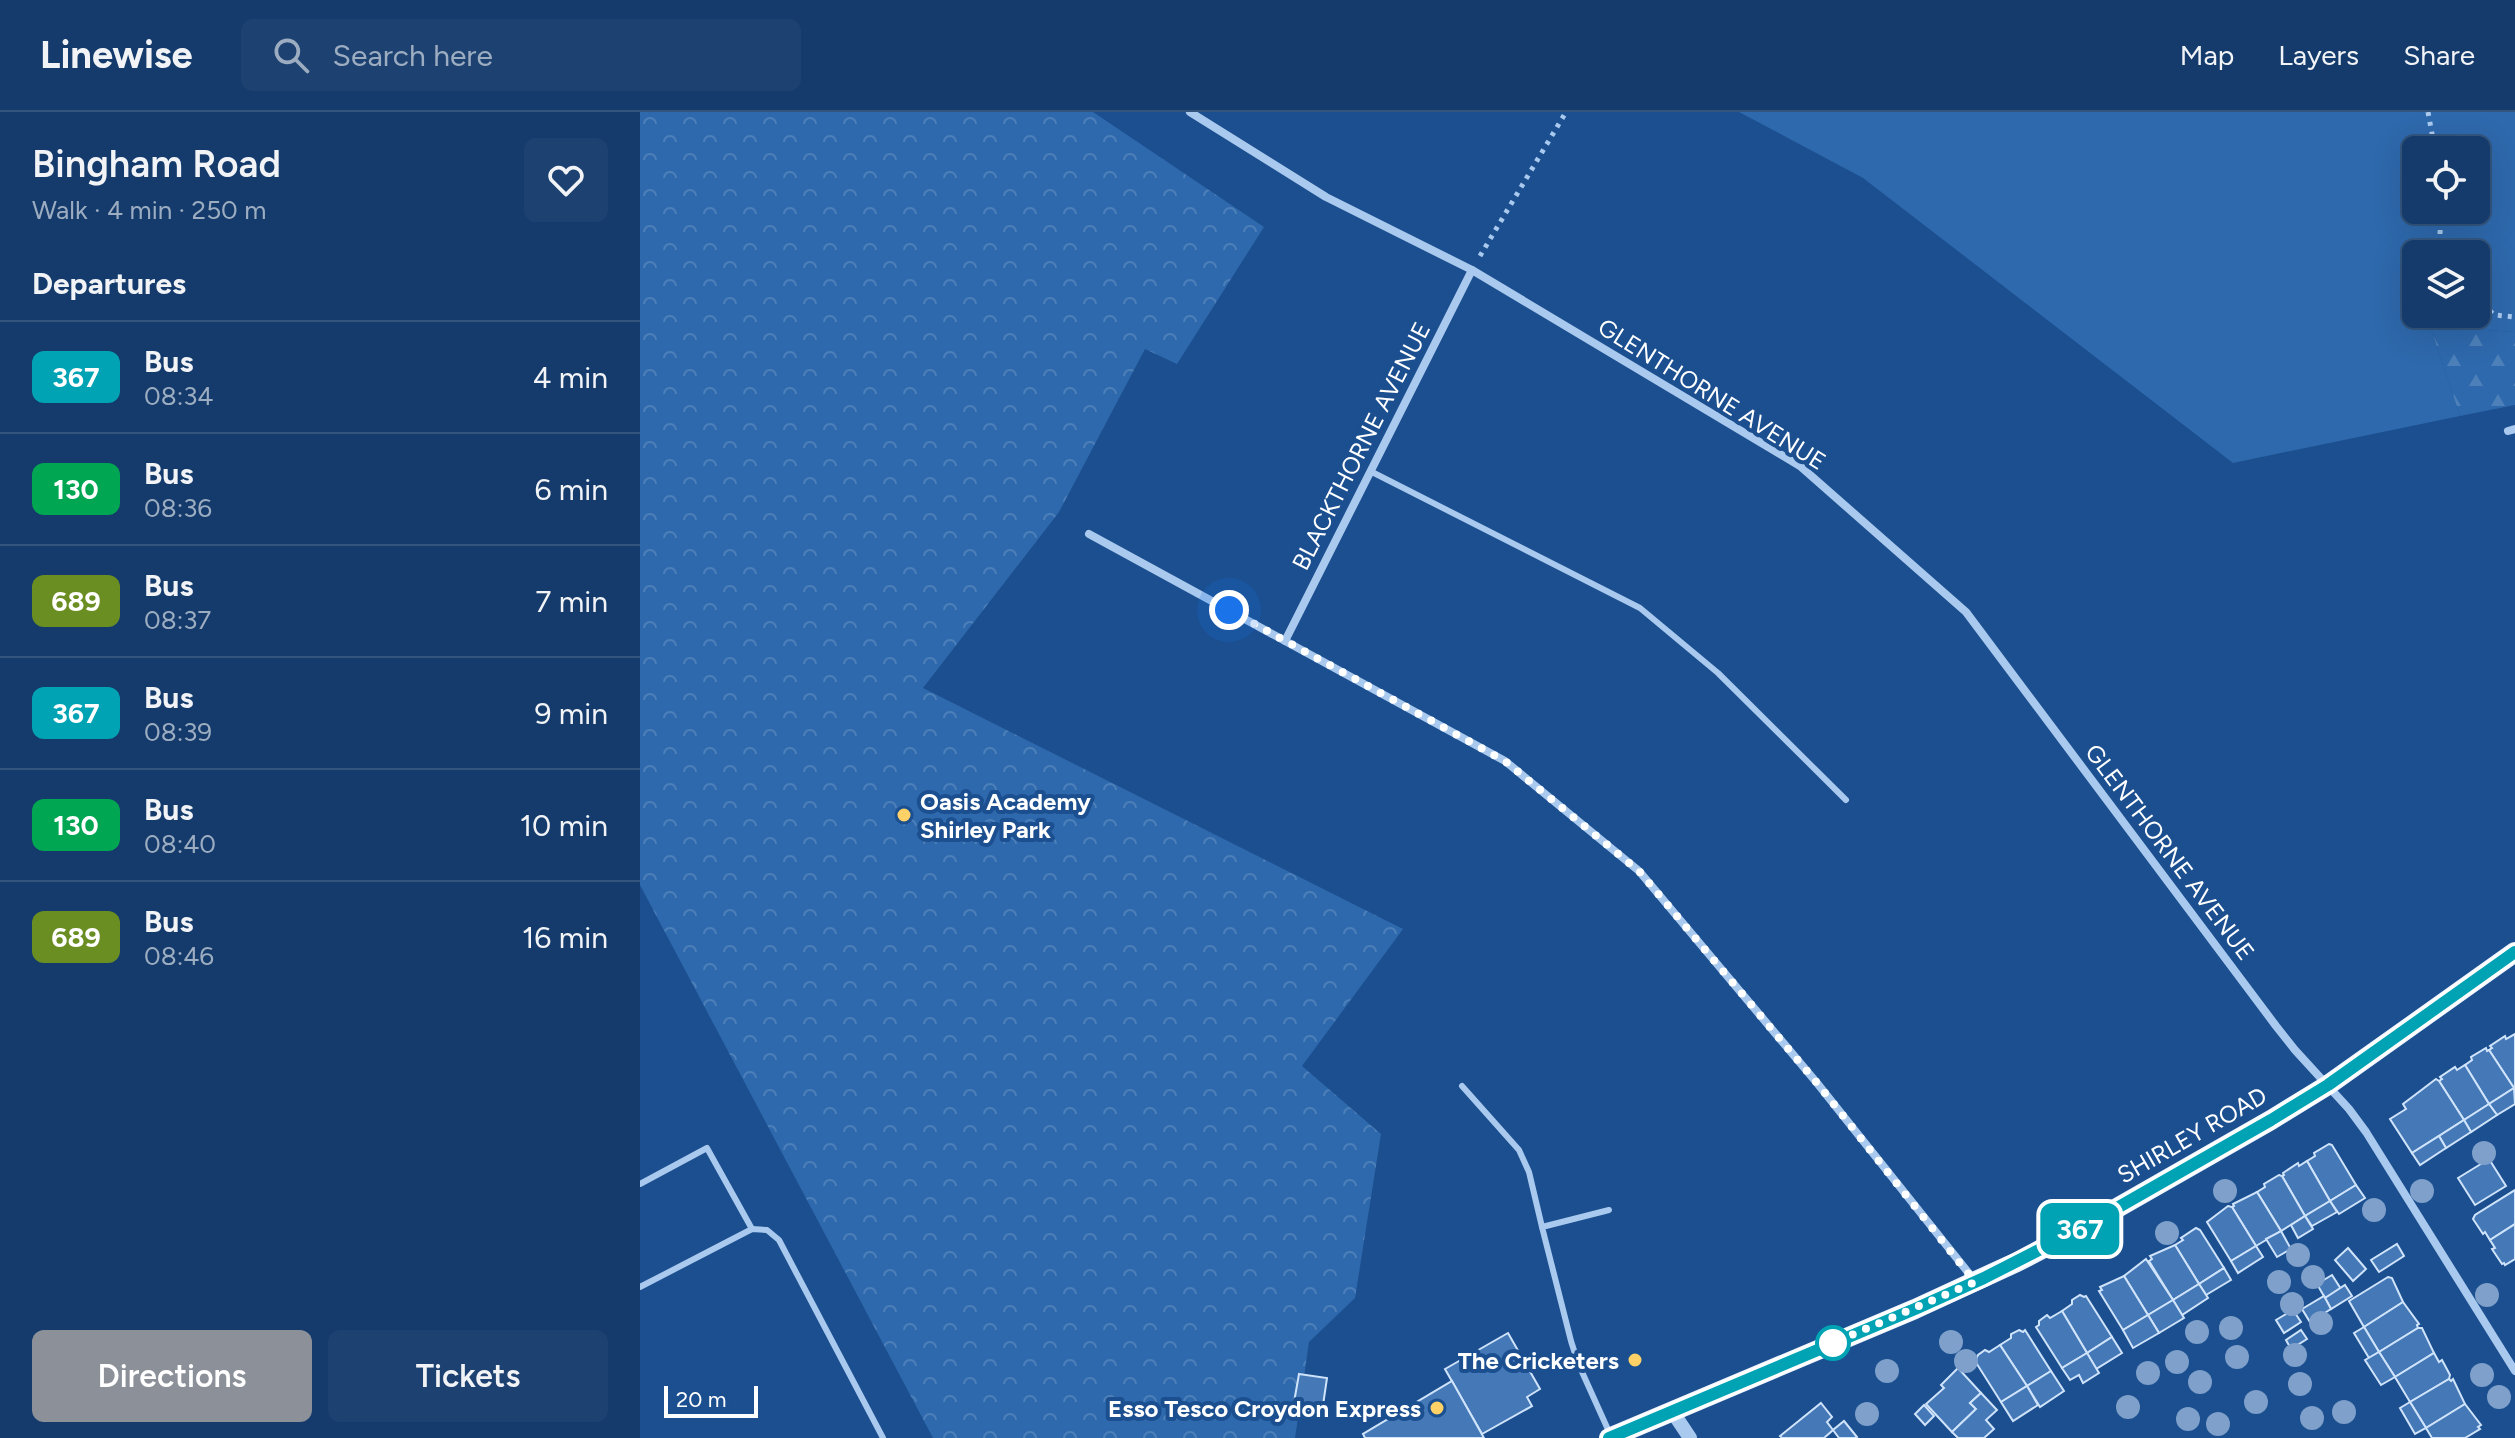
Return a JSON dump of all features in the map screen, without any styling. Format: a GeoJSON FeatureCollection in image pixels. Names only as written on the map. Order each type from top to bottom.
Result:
{"type":"FeatureCollection","features":[{"type":"Feature","properties":{"kind":"main road","name":"SHIRLEY ROAD"},"geometry":{"type":"LineString","coordinates":[[1610,1438],[1975,1282],[2082,1228],[2328,1085],[2515,952]]}},
{"type":"Feature","properties":{"kind":"street","name":"GLENTHORNE AVENUE"},"geometry":{"type":"LineString","coordinates":[[1190,112],[1326,197],[1472,270],[1800,466],[1966,612],[2276,1026],[2366,1132],[2515,1371]]}},
{"type":"Feature","properties":{"kind":"street","name":"BLACKTHORNE AVENUE"},"geometry":{"type":"LineString","coordinates":[[1285,641],[1472,270]]}},
{"type":"Feature","properties":{"kind":"street"},"geometry":{"type":"LineString","coordinates":[[1089,534],[1505,761],[1639,871],[1817,1083],[1975,1282]]}},
{"type":"Feature","properties":{"kind":"street"},"geometry":{"type":"LineString","coordinates":[[1672,1411],[1690,1438]]}},
{"type":"Feature","properties":{"kind":"lane"},"geometry":{"type":"LineString","coordinates":[[1370,471],[1640,608],[1718,673],[1846,800]]}},
{"type":"Feature","properties":{"kind":"lane"},"geometry":{"type":"LineString","coordinates":[[1462,1086],[1519,1150],[1525,1161],[1571,1341],[1610,1438]]}},
{"type":"Feature","properties":{"kind":"lane"},"geometry":{"type":"LineString","coordinates":[[640,1184],[707,1148],[752,1229]]}},
{"type":"Feature","properties":{"kind":"lane"},"geometry":{"type":"LineString","coordinates":[[1542,1227],[1609,1210]]}},
{"type":"Feature","properties":{"kind":"lane"},"geometry":{"type":"LineString","coordinates":[[640,1287],[752,1229],[767,1230],[779,1240],[883,1438]]}},
{"type":"Feature","properties":{"kind":"path"},"geometry":{"type":"LineString","coordinates":[[1472,270],[1566,112]]}},
{"type":"Feature","properties":{"kind":"path"},"geometry":{"type":"LineString","coordinates":[[2428,112],[2432,136]]}},
{"type":"Feature","properties":{"kind":"path"},"geometry":{"type":"LineString","coordinates":[[2490,311],[2494,315],[2515,317]]}},
{"type":"Feature","properties":{"kind":"green space","name":"Oasis Academy Shirley Park"},"geometry":{"type":"Polygon","coordinates":[[[640,112],[1093,112],[1264,227],[1177,364],[1145,349],[1059,512],[923,688],[1403,929],[1302,1066],[1381,1134],[1355,1298],[1309,1342],[1295,1438],[933,1438],[640,885],[640,112]]]}},
{"type":"Feature","properties":{"kind":"green space"},"geometry":{"type":"Polygon","coordinates":[[[1739,112],[2515,112],[2515,332],[2485,328],[2490,328],[2490,240],[2402,240],[2402,328],[2431,328],[2460,416],[2233,463],[1863,178],[1739,112]]]}},
{"type":"Feature","properties":{"kind":"green space"},"geometry":{"type":"Polygon","coordinates":[[[2431,328],[2485,328],[2515,332],[2515,405],[2460,416],[2431,328]]]}},
{"type":"Feature","properties":{"kind":"building"},"geometry":{"type":"Polygon","coordinates":[[[2515,1034],[2514,1088],[2489,1050],[2505,1036],[2506,1039],[2515,1034]]]}},
{"type":"Feature","properties":{"kind":"building"},"geometry":{"type":"Polygon","coordinates":[[[2486,1048],[2514,1088],[2489,1104],[2465,1065],[2472,1060],[2471,1057],[2486,1048]]]}},
{"type":"Feature","properties":{"kind":"building"},"geometry":{"type":"Polygon","coordinates":[[[2465,1065],[2489,1104],[2464,1120],[2439,1081],[2455,1067],[2457,1070],[2465,1065]]]}},
{"type":"Feature","properties":{"kind":"building"},"geometry":{"type":"Polygon","coordinates":[[[2436,1079],[2464,1120],[2412,1153],[2390,1119],[2406,1109],[2403,1104],[2436,1079]]]}},
{"type":"Feature","properties":{"kind":"building"},"geometry":{"type":"Polygon","coordinates":[[[2514,1088],[2515,1104],[2497,1115],[2489,1104],[2514,1088]]]}},
{"type":"Feature","properties":{"kind":"building"},"geometry":{"type":"Polygon","coordinates":[[[2489,1104],[2497,1115],[2471,1132],[2464,1120],[2489,1104]]]}},
{"type":"Feature","properties":{"kind":"building"},"geometry":{"type":"Polygon","coordinates":[[[2464,1120],[2471,1132],[2446,1148],[2439,1136],[2464,1120]]]}},
{"type":"Feature","properties":{"kind":"building"},"geometry":{"type":"Polygon","coordinates":[[[2439,1136],[2446,1148],[2420,1165],[2412,1153],[2439,1136]]]}},
{"type":"Feature","properties":{"kind":"building"},"geometry":{"type":"Polygon","coordinates":[[[2329,1144],[2356,1185],[2330,1201],[2307,1161],[2329,1144]]]}},
{"type":"Feature","properties":{"kind":"building"},"geometry":{"type":"Polygon","coordinates":[[[2489,1159],[2506,1186],[2475,1205],[2458,1178],[2489,1159]]]}},
{"type":"Feature","properties":{"kind":"building"},"geometry":{"type":"Polygon","coordinates":[[[2307,1161],[2330,1201],[2305,1216],[2282,1176],[2298,1163],[2299,1166],[2307,1161]]]}},
{"type":"Feature","properties":{"kind":"building"},"geometry":{"type":"Polygon","coordinates":[[[2279,1175],[2305,1216],[2281,1231],[2257,1192],[2279,1175]]]}},
{"type":"Feature","properties":{"kind":"building"},"geometry":{"type":"Polygon","coordinates":[[[2356,1185],[2365,1198],[2339,1214],[2330,1201],[2356,1185]]]}},
{"type":"Feature","properties":{"kind":"building"},"geometry":{"type":"Polygon","coordinates":[[[2515,1190],[2515,1224],[2490,1240],[2473,1219],[2475,1215],[2515,1190]]]}},
{"type":"Feature","properties":{"kind":"building"},"geometry":{"type":"Polygon","coordinates":[[[2257,1192],[2281,1231],[2256,1246],[2232,1207],[2257,1192]]]}},
{"type":"Feature","properties":{"kind":"building"},"geometry":{"type":"Polygon","coordinates":[[[2330,1201],[2337,1212],[2312,1226],[2305,1216],[2330,1201]]]}},
{"type":"Feature","properties":{"kind":"building"},"geometry":{"type":"Polygon","coordinates":[[[2228,1206],[2232,1207],[2256,1246],[2231,1261],[2207,1222],[2228,1206]]]}},
{"type":"Feature","properties":{"kind":"building"},"geometry":{"type":"Polygon","coordinates":[[[2305,1216],[2313,1229],[2298,1238],[2291,1225],[2305,1216]]]}},
{"type":"Feature","properties":{"kind":"building"},"geometry":{"type":"Polygon","coordinates":[[[2515,1224],[2515,1259],[2505,1265],[2492,1249],[2495,1248],[2490,1240],[2515,1224]]]}},
{"type":"Feature","properties":{"kind":"building"},"geometry":{"type":"Polygon","coordinates":[[[2196,1228],[2224,1268],[2199,1284],[2175,1245],[2196,1228]]]}},
{"type":"Feature","properties":{"kind":"building"},"geometry":{"type":"Polygon","coordinates":[[[2281,1231],[2291,1249],[2277,1257],[2266,1239],[2281,1231]]]}},
{"type":"Feature","properties":{"kind":"building"},"geometry":{"type":"Polygon","coordinates":[[[2397,1244],[2404,1256],[2379,1272],[2371,1260],[2397,1244]]]}},
{"type":"Feature","properties":{"kind":"building"},"geometry":{"type":"Polygon","coordinates":[[[2175,1245],[2199,1284],[2173,1300],[2149,1261],[2152,1259],[2150,1256],[2175,1245]]]}},
{"type":"Feature","properties":{"kind":"building"},"geometry":{"type":"Polygon","coordinates":[[[2256,1246],[2263,1257],[2238,1273],[2231,1261],[2256,1246]]]}},
{"type":"Feature","properties":{"kind":"building"},"geometry":{"type":"Polygon","coordinates":[[[2348,1248],[2366,1269],[2353,1281],[2335,1260],[2348,1248]]]}},
{"type":"Feature","properties":{"kind":"building"},"geometry":{"type":"Polygon","coordinates":[[[2146,1259],[2173,1300],[2148,1315],[2124,1276],[2146,1259]]]}},
{"type":"Feature","properties":{"kind":"building"},"geometry":{"type":"Polygon","coordinates":[[[2224,1268],[2231,1280],[2206,1295],[2199,1284],[2224,1268]]]}},
{"type":"Feature","properties":{"kind":"building"},"geometry":{"type":"Polygon","coordinates":[[[2332,1275],[2341,1289],[2325,1298],[2317,1284],[2332,1275]]]}},
{"type":"Feature","properties":{"kind":"building"},"geometry":{"type":"Polygon","coordinates":[[[2124,1276],[2148,1315],[2123,1330],[2099,1291],[2102,1290],[2100,1287],[2124,1276]]]}},
{"type":"Feature","properties":{"kind":"building"},"geometry":{"type":"Polygon","coordinates":[[[2388,1277],[2392,1278],[2403,1302],[2364,1327],[2349,1301],[2388,1277]]]}},
{"type":"Feature","properties":{"kind":"building"},"geometry":{"type":"Polygon","coordinates":[[[2199,1284],[2208,1298],[2182,1315],[2173,1300],[2199,1284]]]}},
{"type":"Feature","properties":{"kind":"building"},"geometry":{"type":"Polygon","coordinates":[[[2345,1285],[2352,1296],[2331,1309],[2325,1298],[2345,1285]]]}},
{"type":"Feature","properties":{"kind":"building"},"geometry":{"type":"Polygon","coordinates":[[[2080,1295],[2086,1296],[2112,1337],[2087,1353],[2062,1311],[2080,1295]]]}},
{"type":"Feature","properties":{"kind":"building"},"geometry":{"type":"Polygon","coordinates":[[[2324,1296],[2331,1309],[2310,1322],[2302,1309],[2324,1296]]]}},
{"type":"Feature","properties":{"kind":"building"},"geometry":{"type":"Polygon","coordinates":[[[2173,1300],[2184,1318],[2159,1333],[2148,1315],[2173,1300]]]}},
{"type":"Feature","properties":{"kind":"building"},"geometry":{"type":"Polygon","coordinates":[[[2403,1302],[2419,1324],[2418,1328],[2379,1352],[2364,1327],[2403,1302]]]}},
{"type":"Feature","properties":{"kind":"building"},"geometry":{"type":"Polygon","coordinates":[[[2293,1310],[2301,1322],[2284,1333],[2276,1320],[2293,1310]]]}},
{"type":"Feature","properties":{"kind":"building"},"geometry":{"type":"Polygon","coordinates":[[[2062,1311],[2087,1353],[2062,1368],[2036,1327],[2047,1315],[2050,1318],[2062,1311]]]}},
{"type":"Feature","properties":{"kind":"building"},"geometry":{"type":"Polygon","coordinates":[[[2148,1315],[2159,1333],[2133,1348],[2123,1330],[2148,1315]]]}},
{"type":"Feature","properties":{"kind":"building"},"geometry":{"type":"Polygon","coordinates":[[[2364,1327],[2379,1352],[2369,1358],[2354,1333],[2364,1327]]]}},
{"type":"Feature","properties":{"kind":"building"},"geometry":{"type":"Polygon","coordinates":[[[2422,1328],[2434,1353],[2395,1377],[2379,1352],[2422,1328]]]}},
{"type":"Feature","properties":{"kind":"building"},"geometry":{"type":"Polygon","coordinates":[[[2019,1330],[2025,1330],[2051,1371],[2027,1386],[2000,1345],[2019,1330]]]}},
{"type":"Feature","properties":{"kind":"building"},"geometry":{"type":"Polygon","coordinates":[[[2301,1330],[2307,1339],[2291,1349],[2286,1340],[2301,1330]]]}},
{"type":"Feature","properties":{"kind":"building"},"geometry":{"type":"Polygon","coordinates":[[[1508,1333],[1540,1389],[1527,1397],[1532,1406],[1482,1434],[1445,1369],[1508,1333]]]}},
{"type":"Feature","properties":{"kind":"building"},"geometry":{"type":"Polygon","coordinates":[[[2112,1337],[2122,1353],[2096,1369],[2087,1353],[2112,1337]]]}},
{"type":"Feature","properties":{"kind":"building"},"geometry":{"type":"Polygon","coordinates":[[[2000,1345],[2027,1386],[2001,1402],[1975,1361],[1985,1350],[1989,1352],[2000,1345]]]}},
{"type":"Feature","properties":{"kind":"building"},"geometry":{"type":"Polygon","coordinates":[[[2379,1352],[2395,1377],[2381,1385],[2365,1360],[2379,1352]]]}},
{"type":"Feature","properties":{"kind":"building"},"geometry":{"type":"Polygon","coordinates":[[[2087,1353],[2099,1373],[2083,1383],[2079,1375],[2070,1380],[2062,1368],[2087,1353]]]}},
{"type":"Feature","properties":{"kind":"building"},"geometry":{"type":"Polygon","coordinates":[[[2434,1353],[2439,1362],[2442,1360],[2449,1379],[2410,1402],[2395,1377],[2434,1353]]]}},
{"type":"Feature","properties":{"kind":"building"},"geometry":{"type":"Polygon","coordinates":[[[1958,1368],[1981,1393],[1970,1403],[1976,1409],[1952,1432],[1926,1404],[1944,1388],[1941,1385],[1958,1368]]]}},
{"type":"Feature","properties":{"kind":"building"},"geometry":{"type":"Polygon","coordinates":[[[2051,1371],[2064,1391],[2040,1407],[2027,1386],[2051,1371]]]}},
{"type":"Feature","properties":{"kind":"building"},"geometry":{"type":"Polygon","coordinates":[[[1299,1374],[1327,1378],[1322,1412],[1293,1408],[1299,1374]]]}},
{"type":"Feature","properties":{"kind":"building"},"geometry":{"type":"Polygon","coordinates":[[[2453,1379],[2465,1404],[2426,1428],[2410,1402],[2453,1379]]]}},
{"type":"Feature","properties":{"kind":"building","name":"Esso Tesco Croydon Express"},"geometry":{"type":"Polygon","coordinates":[[[1452,1381],[1484,1438],[1365,1438],[1363,1434],[1452,1381]]]}},
{"type":"Feature","properties":{"kind":"building"},"geometry":{"type":"Polygon","coordinates":[[[2027,1386],[2038,1405],[2013,1421],[2001,1402],[2027,1386]]]}},
{"type":"Feature","properties":{"kind":"building"},"geometry":{"type":"Polygon","coordinates":[[[1981,1393],[1997,1410],[1986,1420],[1994,1429],[1984,1438],[1958,1438],[1952,1432],[1976,1409],[1970,1403],[1981,1393]]]}},
{"type":"Feature","properties":{"kind":"building"},"geometry":{"type":"Polygon","coordinates":[[[2410,1402],[2426,1428],[2415,1434],[2400,1408],[2410,1402]]]}},
{"type":"Feature","properties":{"kind":"building"},"geometry":{"type":"Polygon","coordinates":[[[1821,1403],[1832,1417],[1827,1422],[1833,1430],[1824,1438],[1780,1436],[1821,1403]]]}},
{"type":"Feature","properties":{"kind":"building"},"geometry":{"type":"Polygon","coordinates":[[[2465,1404],[2481,1425],[2478,1427],[2480,1429],[2465,1438],[2432,1438],[2426,1428],[2465,1404]]]}},
{"type":"Feature","properties":{"kind":"building"},"geometry":{"type":"Polygon","coordinates":[[[1924,1405],[1934,1416],[1925,1425],[1915,1414],[1924,1405]]]}},
{"type":"Feature","properties":{"kind":"building"},"geometry":{"type":"Polygon","coordinates":[[[1844,1421],[1857,1437],[1839,1438],[1833,1430],[1844,1421]]]}},
{"type":"Feature","properties":{"kind":"bus line","name":"367"},"geometry":{"type":"LineString","coordinates":[[1609,1438],[1915,1309],[2082,1228],[2328,1085],[2515,952]]}},
{"type":"Feature","properties":{"kind":"place","name":"Oasis Academy Shirley Park"},"geometry":{"type":"Point","coordinates":[904,815]}},
{"type":"Feature","properties":{"kind":"place","name":"The Cricketers"},"geometry":{"type":"Point","coordinates":[1635,1360]}},
{"type":"Feature","properties":{"kind":"place","name":"Esso Tesco Croydon Express"},"geometry":{"type":"Point","coordinates":[1437,1408]}},
{"type":"Feature","properties":{"kind":"route"},"geometry":{"type":"LineString","coordinates":[[1229,610],[1505,761],[1639,871],[1817,1083],[1975,1282],[1833,1343]]}}]}
